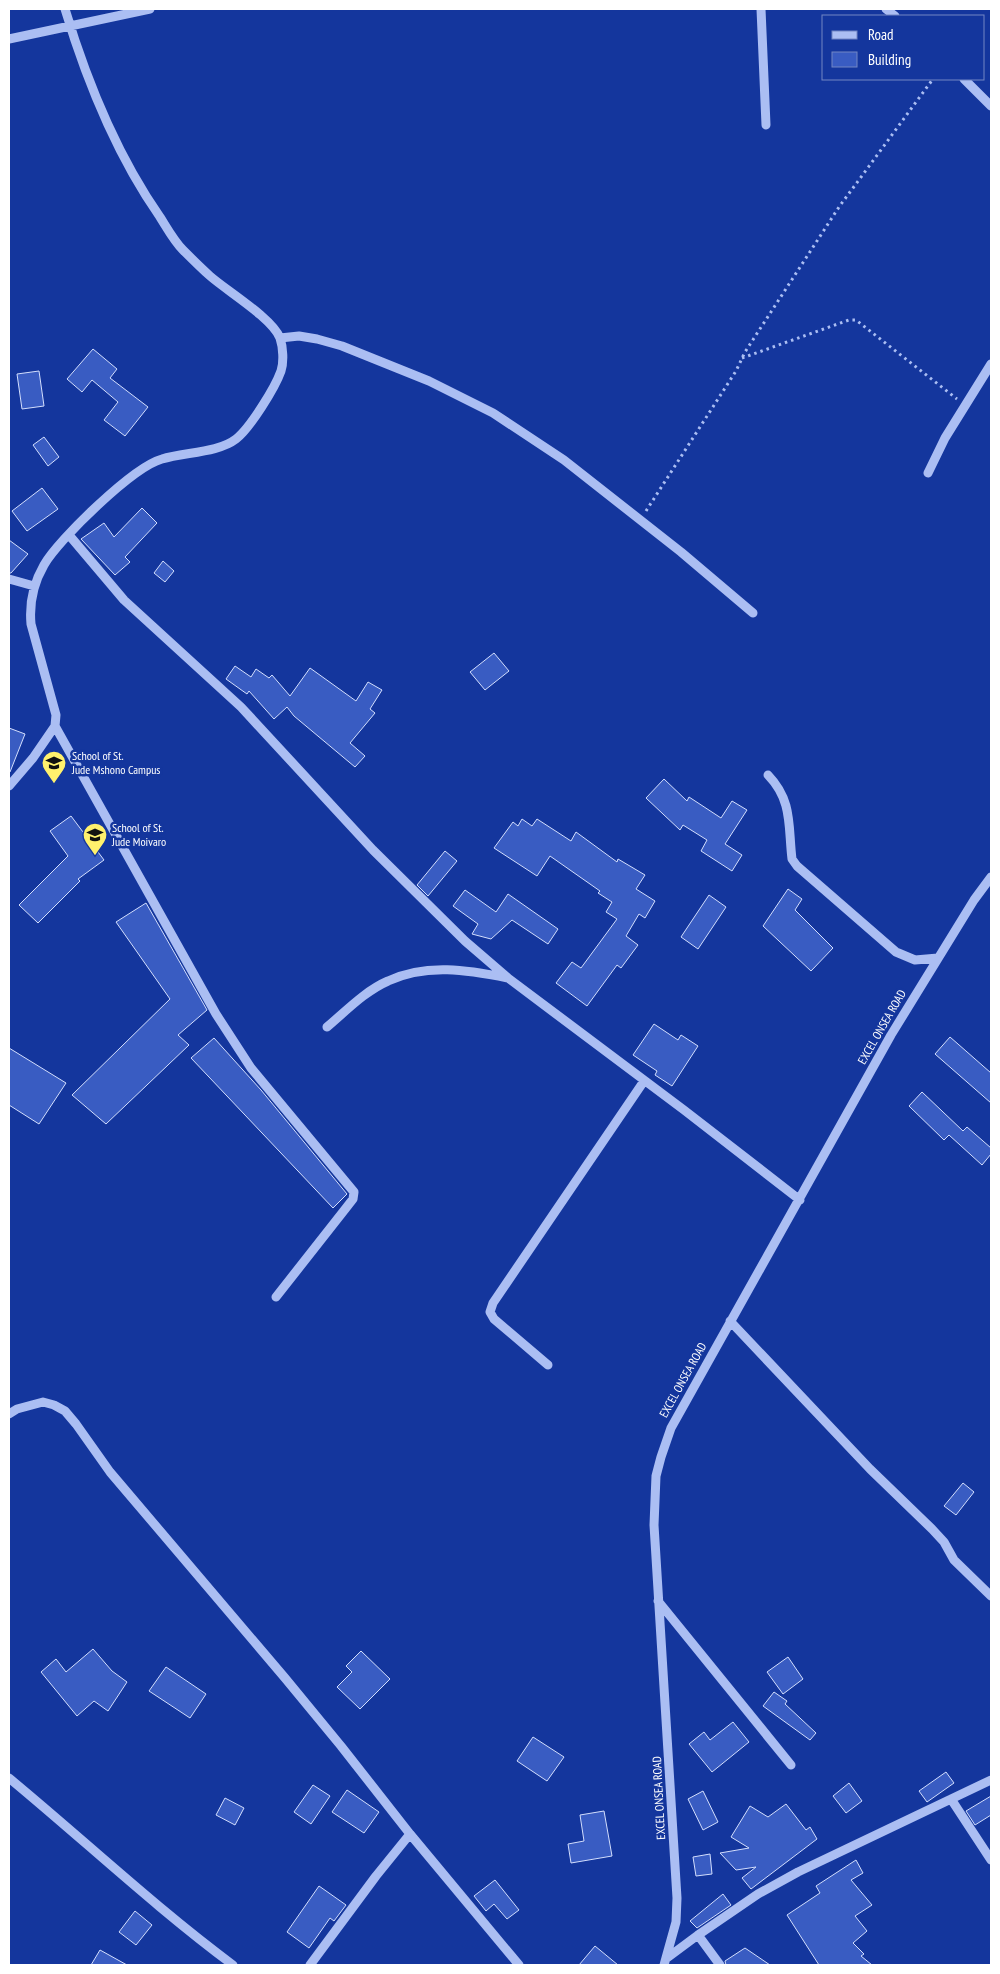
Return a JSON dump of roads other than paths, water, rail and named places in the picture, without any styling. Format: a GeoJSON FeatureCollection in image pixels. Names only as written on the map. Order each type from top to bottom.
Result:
{"type":"FeatureCollection","features":[{"type":"Feature","properties":{"kind":"street"},"geometry":{"type":"LineString","coordinates":[[9,786],[33,758],[55,726],[56,715],[30,624],[30,600],[34,586],[45,564],[69,535],[132,475],[160,459],[224,446],[237,439],[250,424],[282,369],[280,338],[272,327],[252,308],[210,276],[182,249],[140,189],[91,88],[65,9]]}},
{"type":"Feature","properties":{"kind":"street"},"geometry":{"type":"LineString","coordinates":[[9,38],[150,9]]}},
{"type":"Feature","properties":{"kind":"street"},"geometry":{"type":"LineString","coordinates":[[761,9],[766,125]]}},
{"type":"Feature","properties":{"kind":"street"},"geometry":{"type":"LineString","coordinates":[[965,80],[991,106]]}},
{"type":"Feature","properties":{"kind":"street"},"geometry":{"type":"LineString","coordinates":[[280,338],[299,336],[342,346],[429,381],[503,419],[564,460],[639,521],[681,552],[752,613]]}},
{"type":"Feature","properties":{"kind":"street"},"geometry":{"type":"LineString","coordinates":[[928,474],[965,406],[991,364]]}},
{"type":"Feature","properties":{"kind":"street"},"geometry":{"type":"LineString","coordinates":[[69,535],[124,600],[241,707],[410,889],[465,941],[508,978],[800,1200]]}},
{"type":"Feature","properties":{"kind":"street"},"geometry":{"type":"LineString","coordinates":[[9,579],[34,586]]}},
{"type":"Feature","properties":{"kind":"street"},"geometry":{"type":"LineString","coordinates":[[55,726],[216,1014],[251,1068],[354,1192],[353,1199],[276,1297]]}},
{"type":"Feature","properties":{"kind":"street"},"geometry":{"type":"LineString","coordinates":[[768,775],[782,791],[785,800],[792,859],[797,866],[896,952],[915,960],[938,958]]}},
{"type":"Feature","properties":{"kind":"street","name":"EXCEL ONSEA ROAD"},"geometry":{"type":"LineString","coordinates":[[666,1961],[676,1922],[677,1898],[658,1601],[654,1506],[656,1476],[661,1457],[671,1428],[800,1200],[859,1091],[938,958],[974,900],[991,878]]}},
{"type":"Feature","properties":{"kind":"street"},"geometry":{"type":"LineString","coordinates":[[327,1027],[359,999],[387,981],[409,973],[431,969],[455,970],[508,978]]}},
{"type":"Feature","properties":{"kind":"street"},"geometry":{"type":"LineString","coordinates":[[548,1365],[494,1319],[490,1312],[493,1303],[644,1081]]}},
{"type":"Feature","properties":{"kind":"street"},"geometry":{"type":"LineString","coordinates":[[730,1322],[870,1469],[932,1529],[944,1542],[954,1560],[991,1596]]}},
{"type":"Feature","properties":{"kind":"street"},"geometry":{"type":"LineString","coordinates":[[9,1414],[17,1409],[43,1402],[54,1405],[65,1412],[76,1424],[110,1472],[285,1678],[410,1834],[519,1965]]}},
{"type":"Feature","properties":{"kind":"street"},"geometry":{"type":"LineString","coordinates":[[658,1601],[791,1765]]}},
{"type":"Feature","properties":{"kind":"street"},"geometry":{"type":"LineString","coordinates":[[9,1778],[84,1840],[180,1925],[233,1965]]}},
{"type":"Feature","properties":{"kind":"street"},"geometry":{"type":"LineString","coordinates":[[666,1961],[698,1935],[758,1894],[798,1872],[991,1780]]}},
{"type":"Feature","properties":{"kind":"street"},"geometry":{"type":"LineString","coordinates":[[951,1799],[991,1860]]}},
{"type":"Feature","properties":{"kind":"street"},"geometry":{"type":"LineString","coordinates":[[310,1965],[410,1834]]}},
{"type":"Feature","properties":{"kind":"street"},"geometry":{"type":"LineString","coordinates":[[698,1935],[720,1965]]}},
{"type":"Feature","properties":{"kind":"place","name":"School of St. Jude Mshono Campus"},"geometry":{"type":"Point","coordinates":[54,784]}},
{"type":"Feature","properties":{"kind":"place","name":"School of St. Jude Moivaro"},"geometry":{"type":"Point","coordinates":[95,856]}}]}
